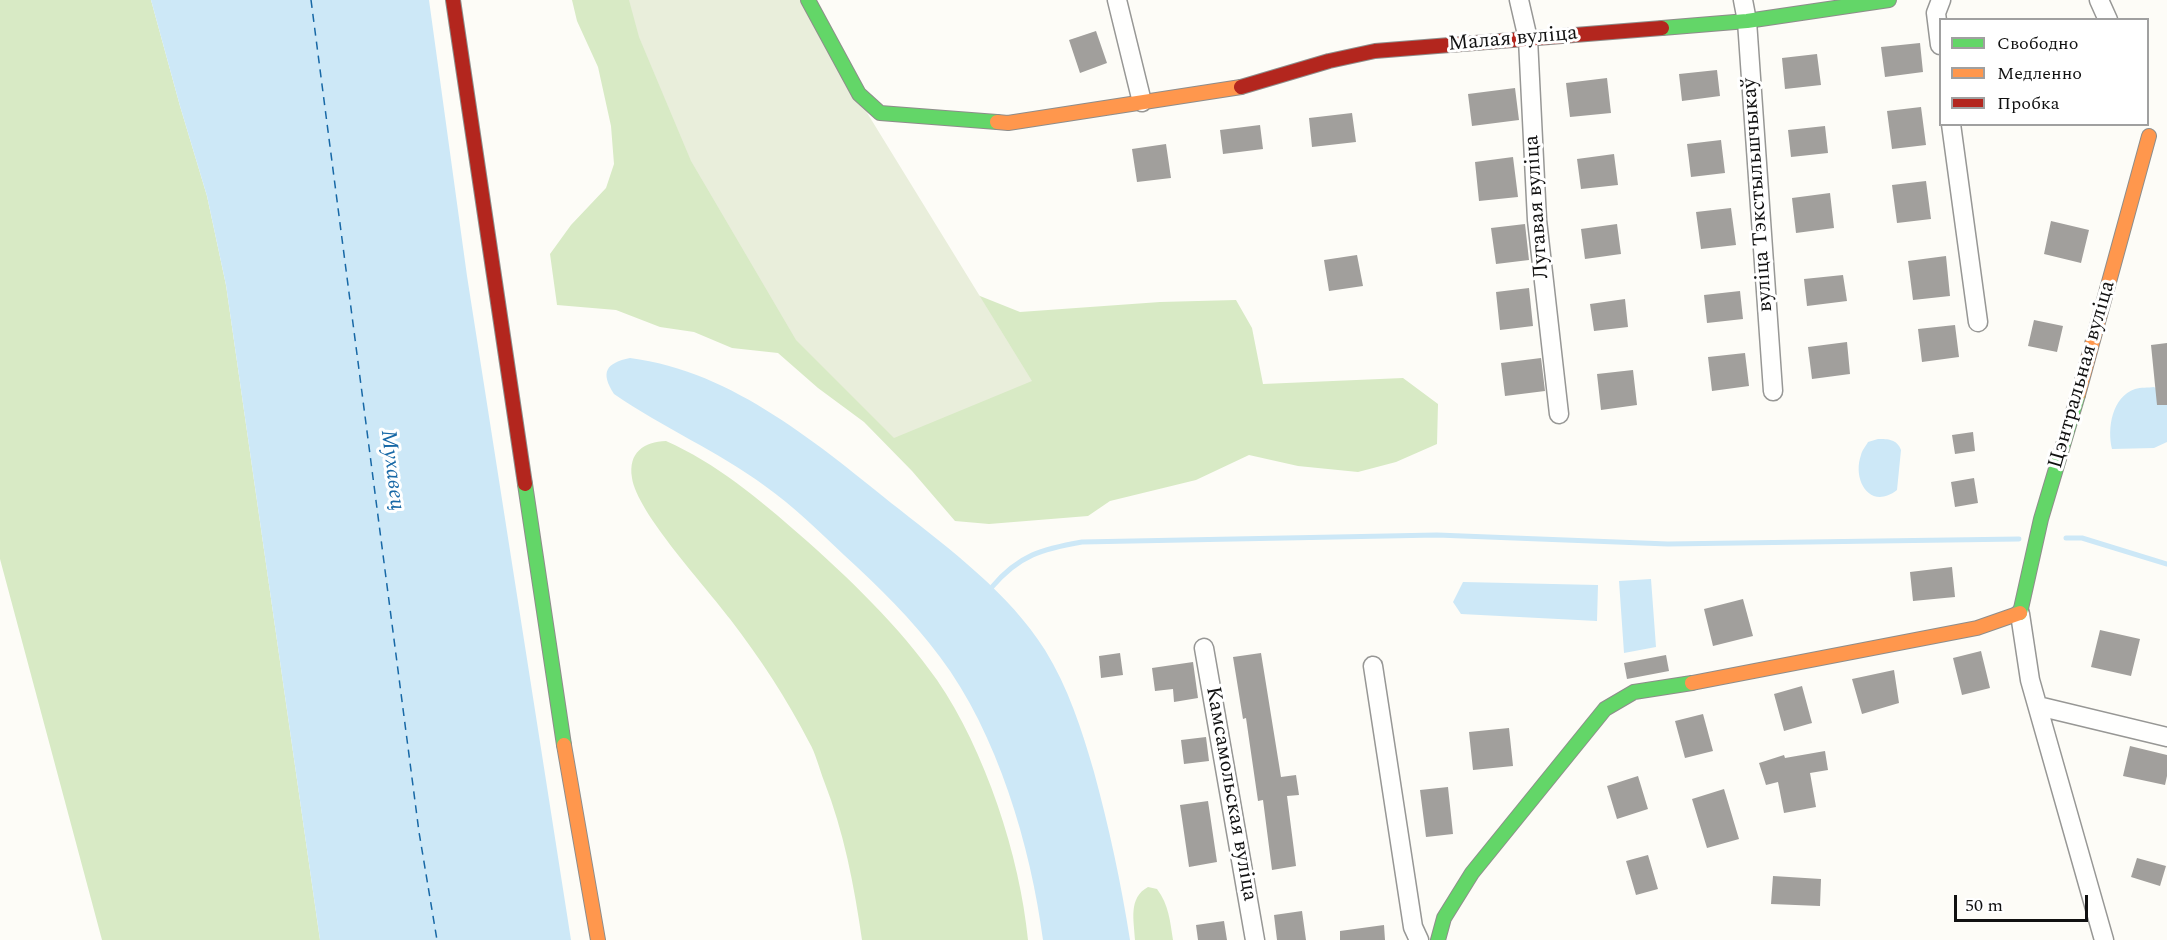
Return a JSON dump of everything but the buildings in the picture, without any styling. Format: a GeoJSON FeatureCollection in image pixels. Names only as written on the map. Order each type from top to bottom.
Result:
{"type":"FeatureCollection","features":[{"type":"Feature","properties":{"kind":"street"},"geometry":{"type":"LineString","coordinates":[[453,0],[561,726],[598,940]]}},
{"type":"Feature","properties":{"kind":"street","name":"Малая вуліца"},"geometry":{"type":"LineString","coordinates":[[808,0],[859,94],[880,113],[1008,123],[1234,89],[1329,61],[1375,51],[1747,21],[1889,0]]}},
{"type":"Feature","properties":{"kind":"street"},"geometry":{"type":"LineString","coordinates":[[1116,0],[1142,102]]}},
{"type":"Feature","properties":{"kind":"street","name":"Лугавая вуліца"},"geometry":{"type":"LineString","coordinates":[[1519,0],[1528,39],[1537,220],[1559,414]]}},
{"type":"Feature","properties":{"kind":"street","name":"вуліца Тэкстыльшчыкаў"},"geometry":{"type":"LineString","coordinates":[[1743,0],[1747,21],[1773,391]]}},
{"type":"Feature","properties":{"kind":"street"},"geometry":{"type":"LineString","coordinates":[[1939,32],[1936,13],[1941,0]]}},
{"type":"Feature","properties":{"kind":"street"},"geometry":{"type":"LineString","coordinates":[[2099,0],[2107,18]]}},
{"type":"Feature","properties":{"kind":"street"},"geometry":{"type":"LineString","coordinates":[[1951,126],[1978,322]]}},
{"type":"Feature","properties":{"kind":"street"},"geometry":{"type":"LineString","coordinates":[[2147,130],[2167,133]]}},
{"type":"Feature","properties":{"kind":"street","name":"Цэнтральная вуліца"},"geometry":{"type":"LineString","coordinates":[[2104,940],[2030,680],[2020,614],[2041,519],[2069,430],[2147,130]]}},
{"type":"Feature","properties":{"kind":"street"},"geometry":{"type":"LineString","coordinates":[[1438,940],[1444,918],[1472,873],[1605,709],[1634,692],[1731,678],[1977,628],[2020,614]]}},
{"type":"Feature","properties":{"kind":"street","name":"Камсамольская вуліца"},"geometry":{"type":"LineString","coordinates":[[1204,648],[1256,940]]}},
{"type":"Feature","properties":{"kind":"street"},"geometry":{"type":"LineString","coordinates":[[1373,666],[1413,927],[1419,940]]}},
{"type":"Feature","properties":{"kind":"street"},"geometry":{"type":"LineString","coordinates":[[2038,706],[2167,737]]}},
{"type":"Feature","properties":{"kind":"green space"},"geometry":{"type":"Polygon","coordinates":[[[0,0],[151,0],[207,196],[226,285],[320,940],[102,940],[0,559],[0,0]]]}},
{"type":"Feature","properties":{"kind":"green space"},"geometry":{"type":"Polygon","coordinates":[[[572,0],[796,0],[975,294],[1020,312],[1160,302],[1236,300],[1252,328],[1263,384],[1403,378],[1438,404],[1437,444],[1396,462],[1358,472],[1298,466],[1249,455],[1196,480],[1110,501],[1088,516],[989,524],[955,521],[912,471],[864,422],[818,388],[778,353],[732,348],[694,332],[660,327],[616,310],[557,305],[550,254],[571,225],[606,188],[614,164],[611,126],[598,67],[577,21],[572,0]]]}},
{"type":"Feature","properties":{"kind":"green space"},"geometry":{"type":"Polygon","coordinates":[[[629,0],[801,0],[826,46],[1032,381],[894,438],[796,340],[691,161],[639,37],[629,0]]]}},
{"type":"Feature","properties":{"kind":"green space"},"geometry":{"type":"Polygon","coordinates":[[[666,441],[720,471],[753,495],[800,535],[873,603],[937,680],[970,738],[997,805],[1017,874],[1028,940],[862,940],[843,839],[816,756],[792,710],[762,664],[730,619],[659,530],[637,493],[631,469],[635,455],[645,446],[666,441]]]}},
{"type":"Feature","properties":{"kind":"green space"},"geometry":{"type":"Polygon","coordinates":[[[1148,887],[1157,889],[1164,901],[1173,940],[1135,940],[1133,917],[1135,903],[1137,897],[1148,887]]]}},
{"type":"Feature","properties":{"kind":"water","name":"Мухавец"},"geometry":{"type":"Polygon","coordinates":[[[151,0],[429,0],[467,276],[571,940],[320,940],[226,285],[207,196],[151,0]]]}},
{"type":"Feature","properties":{"kind":"water"},"geometry":{"type":"Polygon","coordinates":[[[630,358],[668,366],[705,378],[740,395],[807,437],[978,574],[997,591],[1031,629],[1053,664],[1067,694],[1094,772],[1119,876],[1130,940],[1043,940],[1030,867],[1008,792],[978,720],[940,657],[918,629],[882,591],[786,502],[747,473],[614,394],[607,380],[608,370],[615,363],[630,358]]]}},
{"type":"Feature","properties":{"kind":"water"},"geometry":{"type":"Polygon","coordinates":[[[2154,387],[2167,396],[2167,442],[2154,448],[2112,449],[2110,432],[2116,406],[2127,393],[2135,389],[2154,387]]]}},
{"type":"Feature","properties":{"kind":"water"},"geometry":{"type":"Polygon","coordinates":[[[1878,439],[1895,442],[1901,450],[1897,490],[1887,496],[1879,497],[1871,495],[1866,490],[1859,474],[1862,453],[1868,442],[1878,439]]]}},
{"type":"Feature","properties":{"kind":"water"},"geometry":{"type":"Polygon","coordinates":[[[1651,579],[1656,647],[1624,653],[1619,581],[1651,579]]]}},
{"type":"Feature","properties":{"kind":"water"},"geometry":{"type":"Polygon","coordinates":[[[1463,582],[1598,585],[1597,621],[1461,614],[1453,602],[1463,582]]]}},
{"type":"Feature","properties":{"kind":"waterway"},"geometry":{"type":"LineString","coordinates":[[992,587],[1012,567],[1032,555],[1055,547],[1082,542],[1437,535],[1668,544],[2019,539]]}},
{"type":"Feature","properties":{"kind":"waterway"},"geometry":{"type":"LineString","coordinates":[[2066,538],[2082,538],[2167,564]]}},
{"type":"Feature","properties":{"kind":"ferry route"},"geometry":{"type":"LineString","coordinates":[[311,0],[419,832],[437,940]]}},
{"type":"Feature","properties":{"kind":"traffic: fast"},"geometry":{"type":"LineString","coordinates":[[808,0],[859,94],[880,113],[997,122]]}},
{"type":"Feature","properties":{"kind":"traffic: fast"},"geometry":{"type":"LineString","coordinates":[[1662,28],[1747,21],[1889,0]]}},
{"type":"Feature","properties":{"kind":"traffic: fast"},"geometry":{"type":"LineString","coordinates":[[2020,613],[2041,519],[2078,395]]}},
{"type":"Feature","properties":{"kind":"traffic: fast"},"geometry":{"type":"LineString","coordinates":[[525,484],[564,745]]}},
{"type":"Feature","properties":{"kind":"traffic: fast"},"geometry":{"type":"LineString","coordinates":[[1438,940],[1444,918],[1472,873],[1605,709],[1634,692],[1692,683]]}},
{"type":"Feature","properties":{"kind":"traffic: slow"},"geometry":{"type":"LineString","coordinates":[[997,122],[1008,123],[1241,87]]}},
{"type":"Feature","properties":{"kind":"traffic: slow"},"geometry":{"type":"LineString","coordinates":[[2078,395],[2149,136]]}},
{"type":"Feature","properties":{"kind":"traffic: slow"},"geometry":{"type":"LineString","coordinates":[[1692,683],[1977,628],[2020,613]]}},
{"type":"Feature","properties":{"kind":"traffic: slow"},"geometry":{"type":"LineString","coordinates":[[564,745],[598,940]]}},
{"type":"Feature","properties":{"kind":"traffic: jam"},"geometry":{"type":"LineString","coordinates":[[453,0],[525,484]]}},
{"type":"Feature","properties":{"kind":"traffic: jam"},"geometry":{"type":"LineString","coordinates":[[1241,87],[1329,61],[1375,51],[1662,28]]}}]}
